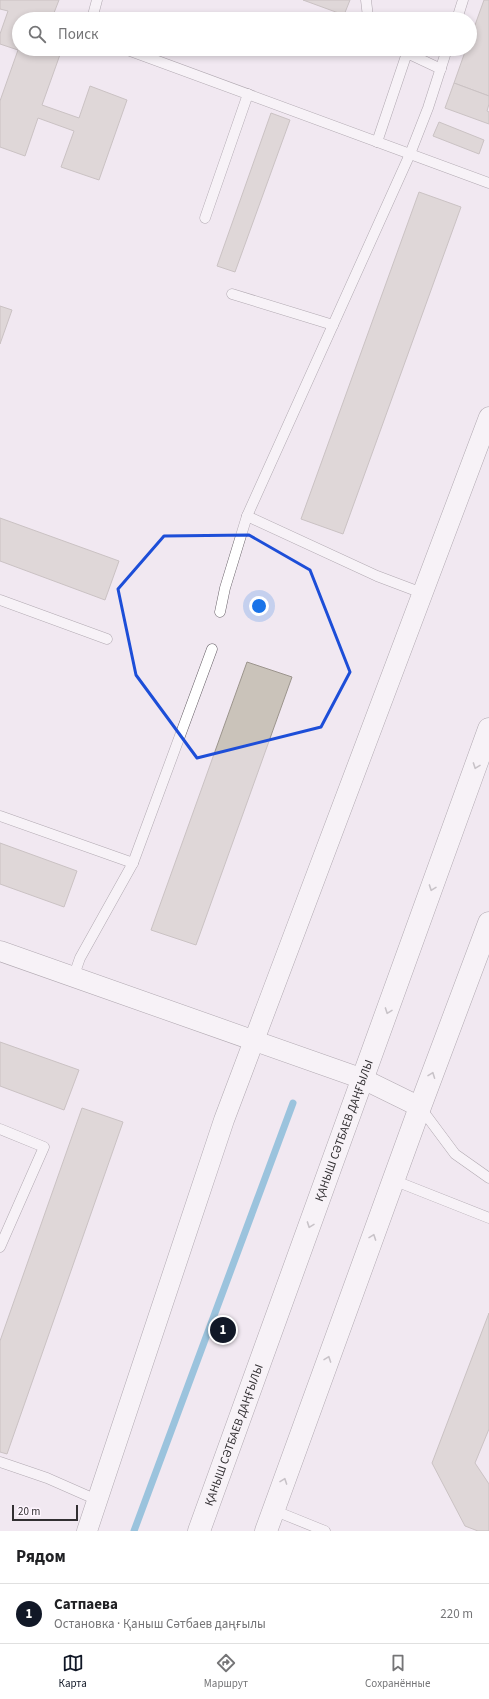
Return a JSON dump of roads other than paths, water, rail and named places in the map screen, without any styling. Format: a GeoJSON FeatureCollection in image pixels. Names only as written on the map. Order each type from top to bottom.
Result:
{"type":"FeatureCollection","features":[{"type":"Feature","properties":{"kind":"main road","name":"ҚАНЫШ СӘТБАЕВ ДАҢҒЫЛЫ"},"geometry":{"type":"LineString","coordinates":[[198,1531],[489,729]]}},
{"type":"Feature","properties":{"kind":"main road"},"geometry":{"type":"LineString","coordinates":[[266,1531],[393,1180],[489,923]]}},
{"type":"Feature","properties":{"kind":"street"},"geometry":{"type":"LineString","coordinates":[[87,1531],[224,1120],[489,417]]}},
{"type":"Feature","properties":{"kind":"street"},"geometry":{"type":"LineString","coordinates":[[0,951],[363,1079],[420,1107]]}},
{"type":"Feature","properties":{"kind":"lane"},"geometry":{"type":"LineString","coordinates":[[94,12],[97,0]]}},
{"type":"Feature","properties":{"kind":"lane"},"geometry":{"type":"LineString","coordinates":[[366,0],[367,12]]}},
{"type":"Feature","properties":{"kind":"lane"},"geometry":{"type":"LineString","coordinates":[[459,12],[463,0]]}},
{"type":"Feature","properties":{"kind":"lane"},"geometry":{"type":"LineString","coordinates":[[144,56],[489,183]]}},
{"type":"Feature","properties":{"kind":"lane"},"geometry":{"type":"LineString","coordinates":[[377,142],[404,56]]}},
{"type":"Feature","properties":{"kind":"lane"},"geometry":{"type":"LineString","coordinates":[[416,56],[441,69]]}},
{"type":"Feature","properties":{"kind":"lane"},"geometry":{"type":"LineString","coordinates":[[220,612],[225,588],[247,516],[410,154],[445,56]]}},
{"type":"Feature","properties":{"kind":"lane"},"geometry":{"type":"LineString","coordinates":[[205,218],[248,94]]}},
{"type":"Feature","properties":{"kind":"lane"},"geometry":{"type":"LineString","coordinates":[[232,294],[333,325]]}},
{"type":"Feature","properties":{"kind":"lane"},"geometry":{"type":"LineString","coordinates":[[247,516],[377,576],[422,593]]}},
{"type":"Feature","properties":{"kind":"lane"},"geometry":{"type":"LineString","coordinates":[[0,600],[107,639]]}},
{"type":"Feature","properties":{"kind":"lane"},"geometry":{"type":"LineString","coordinates":[[73,978],[80,958],[133,863],[212,649]]}},
{"type":"Feature","properties":{"kind":"lane"},"geometry":{"type":"LineString","coordinates":[[0,816],[133,863]]}},
{"type":"Feature","properties":{"kind":"lane"},"geometry":{"type":"LineString","coordinates":[[420,1107],[455,1154],[489,1178]]}},
{"type":"Feature","properties":{"kind":"lane"},"geometry":{"type":"LineString","coordinates":[[0,1129],[44,1147],[0,1247]]}},
{"type":"Feature","properties":{"kind":"lane"},"geometry":{"type":"LineString","coordinates":[[393,1180],[489,1218]]}},
{"type":"Feature","properties":{"kind":"lane"},"geometry":{"type":"LineString","coordinates":[[0,1462],[47,1478],[97,1500]]}},
{"type":"Feature","properties":{"kind":"lane"},"geometry":{"type":"LineString","coordinates":[[273,1510],[325,1531]]}},
{"type":"Feature","properties":{"kind":"waterway"},"geometry":{"type":"LineString","coordinates":[[134,1531],[293,1103]]}},
{"type":"Feature","properties":{"kind":"place","name":"Сатпаева"},"geometry":{"type":"Point","coordinates":[223,1330]}}]}
